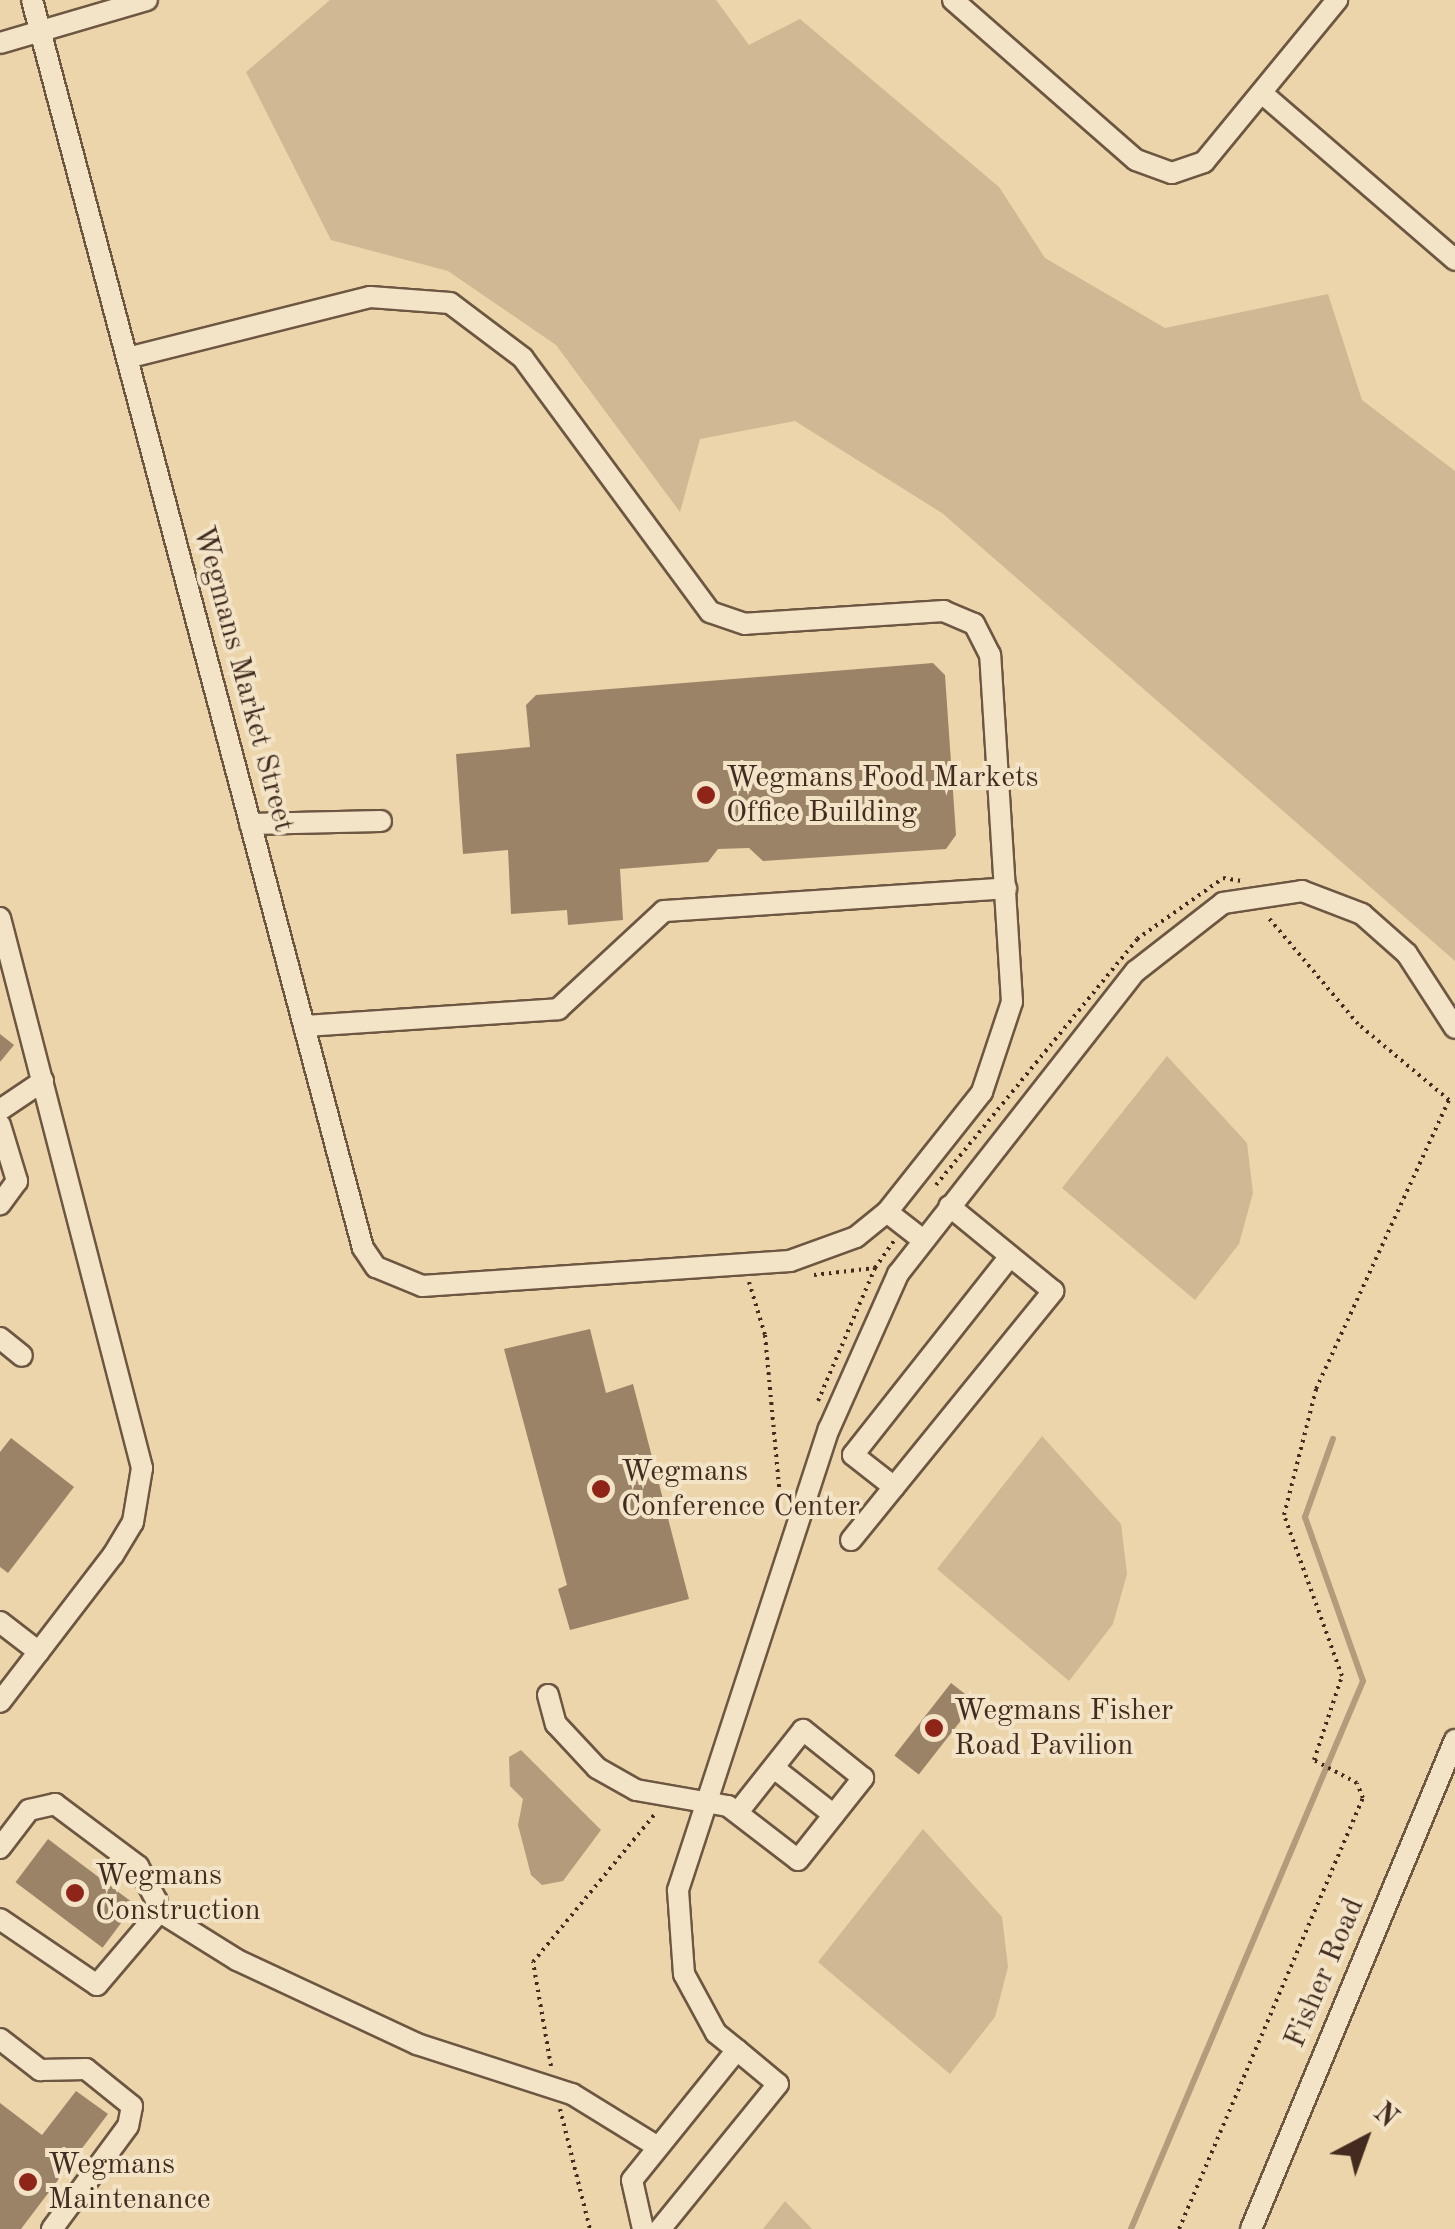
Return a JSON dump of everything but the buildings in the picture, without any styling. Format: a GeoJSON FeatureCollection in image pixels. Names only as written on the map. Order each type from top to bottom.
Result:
{"type":"FeatureCollection","features":[{"type":"Feature","properties":{"kind":"street","name":"Wegmans Market Street"},"geometry":{"type":"LineString","coordinates":[[32,0],[304,1026],[376,1268],[422,1286],[790,1262],[856,1237],[888,1212]]}},
{"type":"Feature","properties":{"kind":"street"},"geometry":{"type":"LineString","coordinates":[[0,43],[147,0]]}},
{"type":"Feature","properties":{"kind":"street"},"geometry":{"type":"LineString","coordinates":[[953,0],[1153,169],[1204,162],[1336,0]]}},
{"type":"Feature","properties":{"kind":"street"},"geometry":{"type":"LineString","coordinates":[[1263,94],[1455,260]]}},
{"type":"Feature","properties":{"kind":"street"},"geometry":{"type":"LineString","coordinates":[[128,358],[370,297],[436,300],[487,322],[546,387],[710,612],[745,624],[944,611],[974,624],[990,654],[1012,1002],[1002,1054],[888,1212],[923,1240]]}},
{"type":"Feature","properties":{"kind":"street"},"geometry":{"type":"LineString","coordinates":[[250,824],[380,821]]}},
{"type":"Feature","properties":{"kind":"street"},"geometry":{"type":"LineString","coordinates":[[304,1026],[558,1009],[664,911],[1006,888]]}},
{"type":"Feature","properties":{"kind":"street"},"geometry":{"type":"LineString","coordinates":[[660,2229],[778,2084],[737,2050],[694,1998],[675,1934],[706,1802],[824,1447],[866,1334],[923,1240],[1155,951],[1223,904],[1255,893],[1302,891],[1362,914],[1407,954],[1455,1028]]}},
{"type":"Feature","properties":{"kind":"street"},"geometry":{"type":"LineString","coordinates":[[0,918],[142,1468],[132,1522],[0,1702]]}},
{"type":"Feature","properties":{"kind":"street"},"geometry":{"type":"LineString","coordinates":[[0,1110],[43,1082]]}},
{"type":"Feature","properties":{"kind":"street"},"geometry":{"type":"LineString","coordinates":[[0,1125],[17,1182],[0,1204]]}},
{"type":"Feature","properties":{"kind":"street"},"geometry":{"type":"LineString","coordinates":[[851,1540],[1053,1291],[949,1206]]}},
{"type":"Feature","properties":{"kind":"street"},"geometry":{"type":"LineString","coordinates":[[853,1455],[1010,1256]]}},
{"type":"Feature","properties":{"kind":"street"},"geometry":{"type":"LineString","coordinates":[[0,1338],[22,1356]]}},
{"type":"Feature","properties":{"kind":"street"},"geometry":{"type":"LineString","coordinates":[[824,1447],[853,1455],[894,1487]]}},
{"type":"Feature","properties":{"kind":"street"},"geometry":{"type":"LineString","coordinates":[[0,1622],[39,1652]]}},
{"type":"Feature","properties":{"kind":"street"},"geometry":{"type":"LineString","coordinates":[[548,1695],[562,1733],[597,1768],[673,1799],[706,1802],[738,1812],[798,1860],[864,1778],[803,1730],[738,1812]]}},
{"type":"Feature","properties":{"kind":"street","name":"Fisher Road"},"geometry":{"type":"LineString","coordinates":[[1251,2229],[1455,1740]]}},
{"type":"Feature","properties":{"kind":"street"},"geometry":{"type":"LineString","coordinates":[[774,1768],[834,1815]]}},
{"type":"Feature","properties":{"kind":"street"},"geometry":{"type":"LineString","coordinates":[[0,1848],[35,1805],[55,1804],[138,1866],[157,1910],[202,1942],[383,2029],[555,2086],[658,2147]]}},
{"type":"Feature","properties":{"kind":"street"},"geometry":{"type":"LineString","coordinates":[[0,1920],[98,1985],[157,1910]]}},
{"type":"Feature","properties":{"kind":"street"},"geometry":{"type":"LineString","coordinates":[[0,2039],[40,2070],[86,2069],[132,2106],[128,2126],[52,2229]]}},
{"type":"Feature","properties":{"kind":"street"},"geometry":{"type":"LineString","coordinates":[[644,2229],[632,2180],[737,2050]]}},
{"type":"Feature","properties":{"kind":"path"},"geometry":{"type":"LineString","coordinates":[[932,1190],[1146,930],[1230,876],[1255,893],[1277,938],[1449,1100],[1316,1389],[1290,1476],[1287,1540],[1342,1676],[1313,1754],[1318,1764],[1336,1773],[1363,1798],[1179,2229]]}},
{"type":"Feature","properties":{"kind":"path"},"geometry":{"type":"LineString","coordinates":[[813,1414],[875,1268],[905,1226]]}},
{"type":"Feature","properties":{"kind":"path"},"geometry":{"type":"LineString","coordinates":[[800,1276],[875,1268]]}},
{"type":"Feature","properties":{"kind":"path"},"geometry":{"type":"LineString","coordinates":[[758,1281],[749,1282],[765,1335],[781,1509]]}},
{"type":"Feature","properties":{"kind":"path"},"geometry":{"type":"LineString","coordinates":[[779,1519],[789,1486]]}},
{"type":"Feature","properties":{"kind":"path"},"geometry":{"type":"LineString","coordinates":[[590,2229],[555,2086],[533,1962],[673,1799]]}},
{"type":"Feature","properties":{"kind":"shaded area"},"geometry":{"type":"Polygon","coordinates":[[[330,0],[716,0],[749,45],[800,19],[999,187],[1045,258],[1165,328],[1328,294],[1362,400],[1455,471],[1455,961],[942,513],[795,421],[700,439],[680,512],[556,345],[448,271],[331,240],[246,72],[330,0]]]}},
{"type":"Feature","properties":{"kind":"shaded area"},"geometry":{"type":"Polygon","coordinates":[[[1167,1056],[1247,1143],[1253,1193],[1239,1244],[1195,1300],[1062,1188],[1167,1056]]]}},
{"type":"Feature","properties":{"kind":"shaded area"},"geometry":{"type":"Polygon","coordinates":[[[1042,1436],[1121,1524],[1127,1574],[1113,1624],[1069,1681],[937,1569],[1042,1436]]]}},
{"type":"Feature","properties":{"kind":"shaded area"},"geometry":{"type":"Polygon","coordinates":[[[521,1750],[601,1830],[563,1881],[542,1885],[531,1875],[518,1825],[523,1799],[510,1786],[509,1757],[521,1750]]]}},
{"type":"Feature","properties":{"kind":"shaded area"},"geometry":{"type":"Polygon","coordinates":[[[923,1829],[1002,1917],[1008,1967],[995,2017],[950,2074],[818,1962],[923,1829]]]}},
{"type":"Feature","properties":{"kind":"shaded area"},"geometry":{"type":"Polygon","coordinates":[[[785,2201],[810,2227],[812,2229],[763,2229],[785,2201]]]}},
{"type":"Feature","properties":{"kind":"waterway"},"geometry":{"type":"LineString","coordinates":[[1131,2229],[1363,1681],[1305,1517],[1333,1439]]}},
{"type":"Feature","properties":{"kind":"place","name":"Wegmans Food Markets Office Building"},"geometry":{"type":"Point","coordinates":[706,795]}},
{"type":"Feature","properties":{"kind":"place","name":"Wegmans Conference Center"},"geometry":{"type":"Point","coordinates":[601,1489]}},
{"type":"Feature","properties":{"kind":"place","name":"Wegmans Fisher Road Pavilion"},"geometry":{"type":"Point","coordinates":[934,1728]}},
{"type":"Feature","properties":{"kind":"place","name":"Wegmans Construction"},"geometry":{"type":"Point","coordinates":[75,1893]}},
{"type":"Feature","properties":{"kind":"place","name":"Wegmans Maintenance"},"geometry":{"type":"Point","coordinates":[28,2182]}}]}
